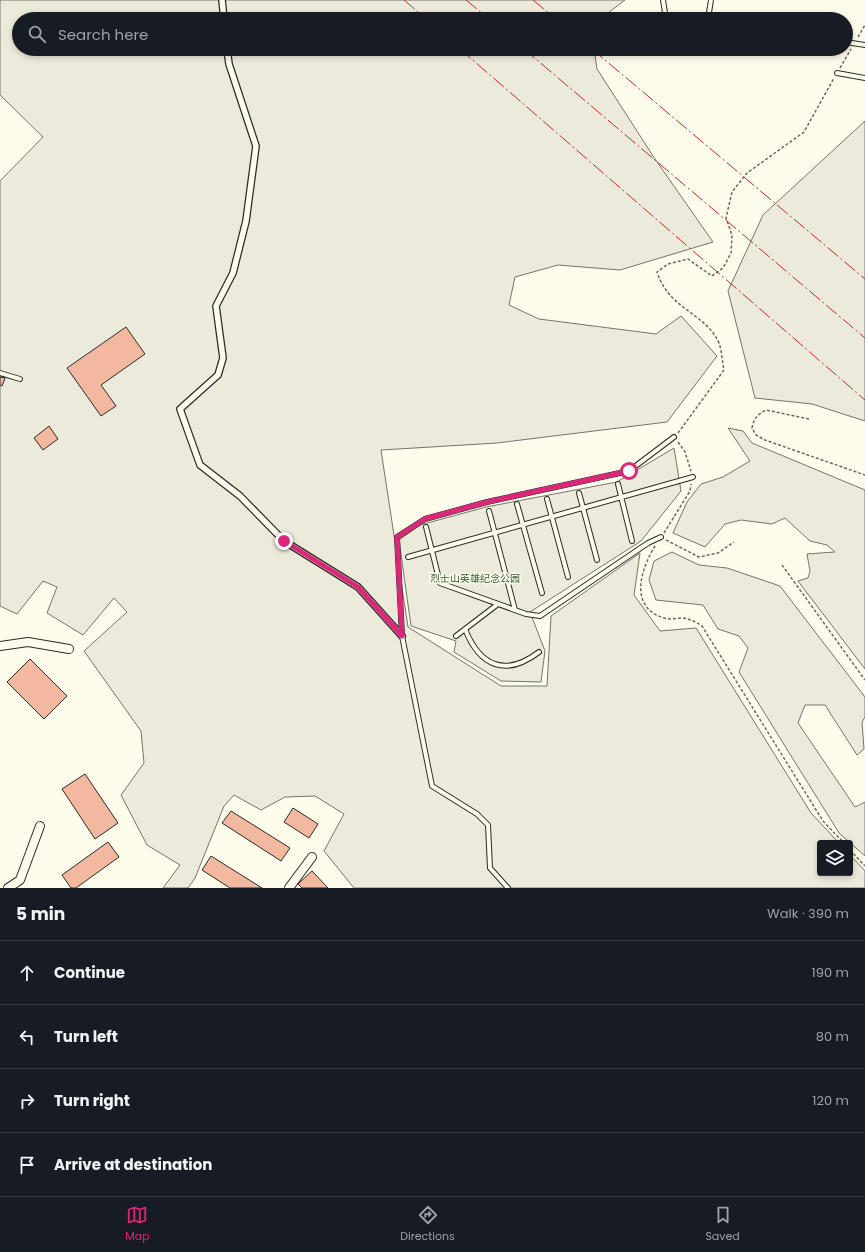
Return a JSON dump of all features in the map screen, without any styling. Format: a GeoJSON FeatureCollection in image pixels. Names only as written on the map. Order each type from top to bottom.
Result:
{"type":"FeatureCollection","features":[{"type":"Feature","properties":{"kind":"street"},"geometry":{"type":"LineString","coordinates":[[222,0],[223,12]]}},
{"type":"Feature","properties":{"kind":"street"},"geometry":{"type":"LineString","coordinates":[[228,56],[229,64],[256,146],[246,221],[233,273],[216,306],[223,358],[218,375],[180,409],[200,465],[240,496],[284,541],[358,587],[402,636]]}},
{"type":"Feature","properties":{"kind":"street"},"geometry":{"type":"LineString","coordinates":[[0,646],[28,642],[69,649]]}},
{"type":"Feature","properties":{"kind":"street"},"geometry":{"type":"LineString","coordinates":[[8,888],[20,880],[40,826]]}},
{"type":"Feature","properties":{"kind":"street"},"geometry":{"type":"LineString","coordinates":[[289,888],[312,857]]}},
{"type":"Feature","properties":{"kind":"lane"},"geometry":{"type":"LineString","coordinates":[[663,0],[665,12]]}},
{"type":"Feature","properties":{"kind":"lane"},"geometry":{"type":"LineString","coordinates":[[709,12],[711,0]]}},
{"type":"Feature","properties":{"kind":"lane"},"geometry":{"type":"LineString","coordinates":[[854,43],[865,45]]}},
{"type":"Feature","properties":{"kind":"lane"},"geometry":{"type":"LineString","coordinates":[[837,73],[865,78]]}},
{"type":"Feature","properties":{"kind":"lane"},"geometry":{"type":"LineString","coordinates":[[0,373],[20,379]]}},
{"type":"Feature","properties":{"kind":"lane"},"geometry":{"type":"LineString","coordinates":[[508,888],[490,868],[488,825],[477,814],[432,786],[402,636],[397,537],[425,519],[487,502],[629,471],[674,437]]}},
{"type":"Feature","properties":{"kind":"lane"},"geometry":{"type":"LineString","coordinates":[[408,557],[693,477]]}},
{"type":"Feature","properties":{"kind":"lane"},"geometry":{"type":"LineString","coordinates":[[618,484],[632,541]]}},
{"type":"Feature","properties":{"kind":"lane"},"geometry":{"type":"LineString","coordinates":[[579,493],[597,560]]}},
{"type":"Feature","properties":{"kind":"lane"},"geometry":{"type":"LineString","coordinates":[[547,499],[568,577]]}},
{"type":"Feature","properties":{"kind":"lane"},"geometry":{"type":"LineString","coordinates":[[518,504],[542,593]]}},
{"type":"Feature","properties":{"kind":"lane"},"geometry":{"type":"LineString","coordinates":[[489,511],[515,610]]}},
{"type":"Feature","properties":{"kind":"lane"},"geometry":{"type":"LineString","coordinates":[[426,527],[440,583],[526,614],[540,616],[648,543],[661,537]]}},
{"type":"Feature","properties":{"kind":"lane"},"geometry":{"type":"LineString","coordinates":[[456,636],[498,604]]}},
{"type":"Feature","properties":{"kind":"lane"},"geometry":{"type":"LineString","coordinates":[[465,629],[475,651],[497,665],[520,663],[530,659],[539,652]]}},
{"type":"Feature","properties":{"kind":"path"},"geometry":{"type":"LineString","coordinates":[[854,43],[865,25]]}},
{"type":"Feature","properties":{"kind":"path"},"geometry":{"type":"LineString","coordinates":[[841,840],[823,821],[702,626],[693,620],[683,618],[666,619],[657,615],[644,602],[641,596],[640,581],[646,561],[690,491],[693,477],[685,452],[674,437],[724,370],[718,343],[708,327],[675,302],[661,285],[657,272],[668,264],[688,259],[712,276],[723,268],[731,253],[732,235],[726,218],[732,192],[747,173],[804,132],[847,56]]}},
{"type":"Feature","properties":{"kind":"path"},"geometry":{"type":"LineString","coordinates":[[809,419],[766,410],[758,414],[754,420],[752,428],[756,435],[765,440],[865,475]]}},
{"type":"Feature","properties":{"kind":"path"},"geometry":{"type":"LineString","coordinates":[[661,537],[699,557],[718,553],[734,542]]}},
{"type":"Feature","properties":{"kind":"path"},"geometry":{"type":"LineString","coordinates":[[782,565],[865,680]]}},
{"type":"Feature","properties":{"kind":"path"},"geometry":{"type":"LineString","coordinates":[[853,853],[865,866]]}},
{"type":"Feature","properties":{"kind":"green space"},"geometry":{"type":"Polygon","coordinates":[[[0,0],[625,0],[609,12],[12,12],[12,56],[595,56],[597,69],[655,159],[713,242],[620,270],[558,265],[515,277],[509,305],[539,319],[656,334],[681,316],[717,356],[667,422],[497,443],[381,450],[408,627],[501,686],[547,686],[551,616],[640,553],[634,595],[660,631],[696,628],[811,813],[836,840],[817,840],[817,876],[853,876],[853,858],[865,871],[865,888],[354,888],[324,851],[344,814],[315,796],[285,797],[261,810],[234,795],[224,806],[195,878],[188,888],[163,888],[180,865],[147,845],[121,795],[144,763],[141,731],[84,651],[127,612],[114,598],[83,635],[47,613],[57,587],[43,581],[17,614],[0,606],[0,181],[43,137],[0,95],[0,0]]]}},
{"type":"Feature","properties":{"kind":"green space"},"geometry":{"type":"Polygon","coordinates":[[[865,121],[865,421],[812,404],[755,398],[728,291],[763,215],[865,121]]]}},
{"type":"Feature","properties":{"kind":"green space"},"geometry":{"type":"Polygon","coordinates":[[[728,428],[743,431],[752,443],[865,490],[865,669],[798,581],[808,578],[810,571],[807,554],[835,552],[827,545],[810,541],[785,518],[772,524],[741,520],[725,524],[705,547],[673,533],[687,502],[701,484],[723,477],[750,461],[728,428]]]}},
{"type":"Feature","properties":{"kind":"green space","name":"烈士山英雄纪念公园"},"geometry":{"type":"Polygon","coordinates":[[[674,448],[681,491],[641,541],[530,612],[545,651],[541,682],[501,681],[454,652],[456,641],[411,626],[399,540],[420,525],[486,507],[617,482],[674,448]]]}},
{"type":"Feature","properties":{"kind":"green space"},"geometry":{"type":"Polygon","coordinates":[[[672,552],[699,565],[727,568],[780,586],[865,697],[865,717],[862,722],[864,749],[857,755],[825,705],[805,705],[798,723],[855,807],[865,802],[865,856],[853,845],[853,840],[847,840],[839,833],[739,672],[748,648],[739,636],[718,629],[703,605],[656,600],[649,580],[654,561],[672,552]]]}},
{"type":"Feature","properties":{"kind":"building"},"geometry":{"type":"Polygon","coordinates":[[[126,327],[145,354],[101,385],[116,406],[101,416],[67,368],[126,327]]]}},
{"type":"Feature","properties":{"kind":"building"},"geometry":{"type":"Polygon","coordinates":[[[0,377],[5,378],[2,386],[0,385],[0,377]]]}},
{"type":"Feature","properties":{"kind":"building"},"geometry":{"type":"Polygon","coordinates":[[[49,426],[58,439],[43,450],[34,438],[49,426]]]}},
{"type":"Feature","properties":{"kind":"building"},"geometry":{"type":"Polygon","coordinates":[[[30,659],[67,696],[44,719],[7,682],[30,659]]]}},
{"type":"Feature","properties":{"kind":"building"},"geometry":{"type":"Polygon","coordinates":[[[85,774],[118,823],[95,839],[62,789],[85,774]]]}},
{"type":"Feature","properties":{"kind":"building"},"geometry":{"type":"Polygon","coordinates":[[[293,808],[318,824],[309,838],[284,822],[293,808]]]}},
{"type":"Feature","properties":{"kind":"building"},"geometry":{"type":"Polygon","coordinates":[[[231,811],[290,848],[281,861],[222,823],[231,811]]]}},
{"type":"Feature","properties":{"kind":"building"},"geometry":{"type":"Polygon","coordinates":[[[108,842],[119,857],[76,888],[71,888],[62,875],[108,842]]]}},
{"type":"Feature","properties":{"kind":"building"},"geometry":{"type":"Polygon","coordinates":[[[211,856],[262,888],[230,888],[202,870],[211,856]]]}},
{"type":"Feature","properties":{"kind":"building"},"geometry":{"type":"Polygon","coordinates":[[[312,871],[328,888],[302,888],[298,884],[312,871]]]}},
{"type":"Feature","properties":{"kind":"power"},"geometry":{"type":"LineString","coordinates":[[404,0],[418,12]]}},
{"type":"Feature","properties":{"kind":"power"},"geometry":{"type":"LineString","coordinates":[[466,0],[481,12]]}},
{"type":"Feature","properties":{"kind":"power"},"geometry":{"type":"LineString","coordinates":[[533,0],[548,12]]}},
{"type":"Feature","properties":{"kind":"power"},"geometry":{"type":"LineString","coordinates":[[468,56],[865,400]]}},
{"type":"Feature","properties":{"kind":"power"},"geometry":{"type":"LineString","coordinates":[[532,56],[865,338]]}},
{"type":"Feature","properties":{"kind":"power"},"geometry":{"type":"LineString","coordinates":[[600,56],[865,279]]}},
{"type":"Feature","properties":{"kind":"route"},"geometry":{"type":"LineString","coordinates":[[284,541],[358,587],[402,636],[397,537],[425,519],[487,502],[629,471]]}}]}
